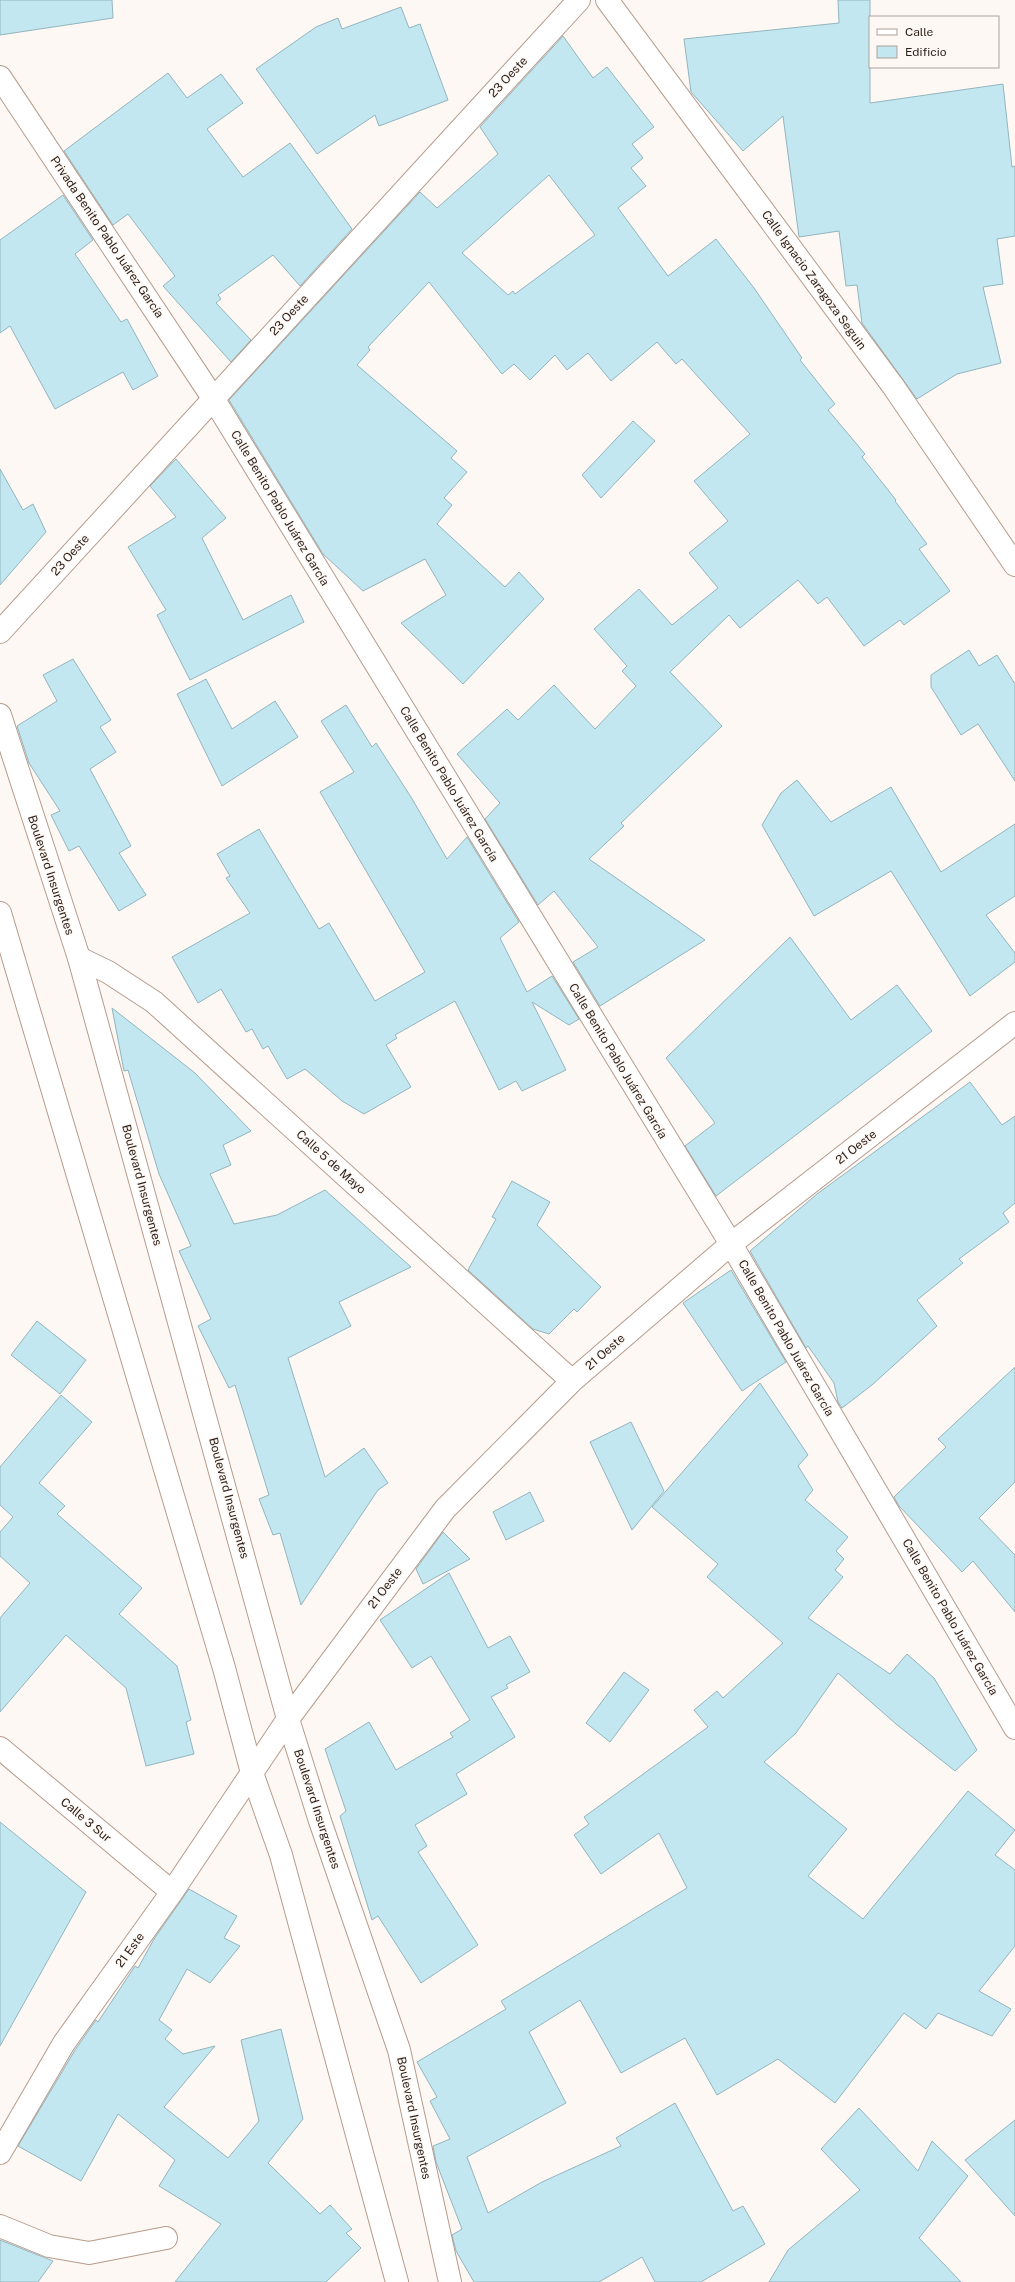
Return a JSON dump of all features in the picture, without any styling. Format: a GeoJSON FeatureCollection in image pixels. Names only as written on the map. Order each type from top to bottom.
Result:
{"type":"FeatureCollection","features":[{"type":"Feature","properties":{"kind":"street","name":"23 Oeste"},"geometry":{"type":"LineString","coordinates":[[0,632],[579,0]]}},
{"type":"Feature","properties":{"kind":"street","name":"Calle Ignacio Zaragoza Seguin"},"geometry":{"type":"LineString","coordinates":[[607,0],[893,386],[1015,564]]}},
{"type":"Feature","properties":{"kind":"street","name":"Privada Benito Pablo Juárez García"},"geometry":{"type":"LineString","coordinates":[[0,77],[213,398]]}},
{"type":"Feature","properties":{"kind":"street","name":"Calle Benito Pablo Juárez García"},"geometry":{"type":"LineString","coordinates":[[213,398],[731,1244],[1015,1728]]}},
{"type":"Feature","properties":{"kind":"street","name":"Boulevard Insurgentes"},"geometry":{"type":"LineString","coordinates":[[0,715],[79,958],[288,1718],[320,1821],[399,2050],[450,2282]]}},
{"type":"Feature","properties":{"kind":"street"},"geometry":{"type":"LineString","coordinates":[[0,913],[224,1668],[252,1773],[281,1855],[397,2282]]}},
{"type":"Feature","properties":{"kind":"street","name":"Calle 5 de Mayo"},"geometry":{"type":"LineString","coordinates":[[79,958],[108,972],[154,1002],[572,1381]]}},
{"type":"Feature","properties":{"kind":"street","name":"21 Oeste"},"geometry":{"type":"LineString","coordinates":[[266,1752],[288,1718],[445,1508],[572,1381],[731,1244],[1015,1023]]}},
{"type":"Feature","properties":{"kind":"street","name":"Calle 3 Sur"},"geometry":{"type":"LineString","coordinates":[[0,1748],[172,1892]]}},
{"type":"Feature","properties":{"kind":"street","name":"21 Este"},"geometry":{"type":"LineString","coordinates":[[0,2153],[64,2043],[172,1892],[266,1752]]}},
{"type":"Feature","properties":{"kind":"street"},"geometry":{"type":"LineString","coordinates":[[0,2226],[49,2246],[89,2253],[166,2238]]}},
{"type":"Feature","properties":{"kind":"building"},"geometry":{"type":"Polygon","coordinates":[[[0,0],[112,0],[113,18],[0,35],[0,0]]]}},
{"type":"Feature","properties":{"kind":"building"},"geometry":{"type":"Polygon","coordinates":[[[838,0],[870,0],[870,103],[1003,84],[1012,167],[1015,166],[1015,236],[997,239],[1003,284],[983,287],[1001,363],[957,374],[917,399],[862,323],[857,285],[846,286],[839,231],[799,237],[783,116],[743,151],[691,92],[684,39],[839,23],[838,0]]]}},
{"type":"Feature","properties":{"kind":"building"},"geometry":{"type":"Polygon","coordinates":[[[401,7],[409,28],[420,24],[448,100],[379,126],[375,115],[317,154],[256,69],[316,27],[338,18],[342,29],[401,7]]]}},
{"type":"Feature","properties":{"kind":"building"},"geometry":{"type":"Polygon","coordinates":[[[563,36],[593,78],[607,67],[654,127],[632,144],[643,158],[631,168],[646,186],[618,208],[668,276],[716,239],[754,288],[802,358],[800,360],[835,404],[828,410],[865,454],[862,457],[896,500],[895,501],[927,544],[919,549],[950,591],[904,625],[900,620],[864,646],[827,597],[818,604],[798,580],[740,628],[729,615],[670,672],[722,726],[621,823],[624,826],[589,859],[705,940],[600,1006],[573,962],[598,947],[554,891],[538,905],[485,819],[500,803],[457,754],[507,709],[518,720],[554,685],[595,729],[636,686],[622,671],[627,666],[594,629],[639,589],[672,625],[718,588],[689,553],[728,521],[694,481],[750,434],[682,359],[676,364],[657,342],[611,381],[588,353],[567,370],[555,355],[530,380],[514,364],[502,374],[429,282],[368,347],[370,350],[357,365],[457,451],[451,458],[467,472],[444,498],[452,505],[437,524],[505,587],[519,572],[544,599],[463,684],[401,623],[446,595],[425,559],[363,591],[323,554],[229,400],[420,192],[437,208],[498,154],[480,127],[563,36]],[[549,175],[462,253],[508,295],[513,291],[515,294],[595,235],[549,175]]]}},
{"type":"Feature","properties":{"kind":"building"},"geometry":{"type":"Polygon","coordinates":[[[168,73],[187,98],[221,74],[243,103],[207,129],[243,177],[290,143],[352,229],[300,286],[273,255],[218,295],[221,299],[216,303],[251,340],[231,362],[163,286],[175,276],[128,214],[113,225],[64,151],[168,73]]]}},
{"type":"Feature","properties":{"kind":"building"},"geometry":{"type":"Polygon","coordinates":[[[63,195],[93,240],[75,254],[121,322],[127,319],[158,376],[133,390],[123,372],[55,409],[10,326],[0,333],[0,240],[63,195]]]}},
{"type":"Feature","properties":{"kind":"building"},"geometry":{"type":"Polygon","coordinates":[[[633,421],[655,441],[601,498],[582,475],[633,421]]]}},
{"type":"Feature","properties":{"kind":"building"},"geometry":{"type":"Polygon","coordinates":[[[176,459],[226,518],[202,538],[243,620],[291,595],[304,622],[190,680],[157,615],[166,610],[128,547],[176,517],[150,486],[176,459]]]}},
{"type":"Feature","properties":{"kind":"building"},"geometry":{"type":"Polygon","coordinates":[[[0,469],[23,510],[33,504],[46,532],[0,585],[0,469]]]}},
{"type":"Feature","properties":{"kind":"building"},"geometry":{"type":"Polygon","coordinates":[[[969,650],[979,666],[997,655],[1015,684],[1015,781],[978,724],[961,735],[931,687],[931,675],[969,650]]]}},
{"type":"Feature","properties":{"kind":"building"},"geometry":{"type":"Polygon","coordinates":[[[73,659],[111,720],[100,727],[116,752],[90,769],[131,846],[119,853],[146,895],[119,911],[79,846],[69,851],[51,815],[60,811],[29,763],[17,726],[57,701],[43,675],[73,659]]]}},
{"type":"Feature","properties":{"kind":"building"},"geometry":{"type":"Polygon","coordinates":[[[206,679],[232,729],[275,701],[298,737],[222,786],[177,694],[206,679]]]}},
{"type":"Feature","properties":{"kind":"building"},"geometry":{"type":"Polygon","coordinates":[[[346,705],[372,747],[376,743],[411,797],[447,859],[467,837],[519,922],[500,938],[527,992],[552,976],[579,1019],[569,1025],[532,1002],[566,1070],[522,1091],[516,1081],[499,1090],[455,1001],[395,1035],[397,1038],[386,1045],[411,1087],[364,1114],[342,1101],[305,1069],[287,1079],[268,1046],[263,1049],[252,1029],[246,1032],[221,989],[198,1003],[172,957],[250,913],[226,878],[230,876],[217,854],[259,829],[319,929],[329,923],[375,1001],[425,972],[320,792],[354,772],[321,721],[346,705]]]}},
{"type":"Feature","properties":{"kind":"building"},"geometry":{"type":"Polygon","coordinates":[[[797,780],[831,822],[891,787],[941,872],[1015,824],[1015,896],[986,915],[1015,953],[1015,962],[970,996],[891,871],[814,916],[762,825],[781,793],[797,780]]]}},
{"type":"Feature","properties":{"kind":"building"},"geometry":{"type":"Polygon","coordinates":[[[790,937],[851,1020],[897,985],[932,1031],[716,1196],[685,1146],[715,1123],[666,1058],[790,937]]]}},
{"type":"Feature","properties":{"kind":"building"},"geometry":{"type":"Polygon","coordinates":[[[112,1008],[195,1073],[251,1131],[223,1145],[231,1165],[210,1174],[234,1224],[277,1215],[325,1190],[411,1267],[339,1302],[351,1326],[288,1358],[325,1477],[364,1448],[388,1483],[378,1490],[301,1605],[280,1533],[273,1535],[259,1499],[269,1495],[235,1385],[229,1388],[198,1326],[211,1319],[179,1251],[191,1246],[159,1174],[128,1070],[124,1071],[112,1008]]]}},
{"type":"Feature","properties":{"kind":"building"},"geometry":{"type":"Polygon","coordinates":[[[970,1082],[1002,1125],[1015,1116],[1015,1203],[1003,1213],[1009,1222],[959,1259],[963,1263],[917,1300],[937,1326],[872,1385],[842,1408],[838,1402],[834,1383],[808,1346],[806,1348],[750,1251],[817,1194],[970,1082]]]}},
{"type":"Feature","properties":{"kind":"building"},"geometry":{"type":"Polygon","coordinates":[[[512,1181],[550,1202],[537,1225],[601,1287],[577,1312],[574,1309],[549,1334],[533,1329],[468,1270],[496,1219],[492,1217],[512,1181]]]}},
{"type":"Feature","properties":{"kind":"building"},"geometry":{"type":"Polygon","coordinates":[[[731,1270],[786,1362],[742,1391],[683,1303],[731,1270]]]}},
{"type":"Feature","properties":{"kind":"building"},"geometry":{"type":"Polygon","coordinates":[[[37,1321],[86,1360],[60,1394],[11,1355],[37,1321]]]}},
{"type":"Feature","properties":{"kind":"building"},"geometry":{"type":"Polygon","coordinates":[[[1015,1367],[1015,1482],[979,1518],[1015,1555],[1015,1612],[973,1561],[962,1572],[899,1506],[894,1497],[946,1447],[938,1439],[1015,1367]]]}},
{"type":"Feature","properties":{"kind":"building"},"geometry":{"type":"Polygon","coordinates":[[[760,1383],[808,1455],[798,1466],[813,1490],[805,1500],[848,1537],[836,1551],[844,1559],[835,1570],[843,1577],[808,1618],[890,1674],[907,1654],[934,1678],[977,1750],[955,1771],[896,1724],[838,1673],[796,1733],[764,1762],[847,1829],[808,1876],[863,1919],[968,1791],[1015,1830],[995,1855],[1015,1870],[1015,1946],[979,1991],[1011,2009],[992,2036],[938,2013],[926,2029],[904,2013],[835,2103],[778,2059],[717,2095],[685,2038],[621,2073],[580,2000],[529,2032],[566,2103],[467,2157],[488,2213],[542,2182],[621,2146],[616,2138],[675,2103],[733,2211],[743,2206],[765,2244],[701,2282],[655,2282],[642,2257],[599,2282],[474,2282],[456,2251],[452,2235],[462,2229],[436,2162],[433,2146],[450,2139],[430,2101],[437,2097],[417,2062],[506,2009],[501,2001],[687,1888],[659,1833],[601,1874],[574,1835],[589,1824],[584,1817],[708,1727],[694,1710],[717,1691],[723,1698],[783,1643],[707,1577],[718,1564],[652,1507],[760,1383]]]}},
{"type":"Feature","properties":{"kind":"building"},"geometry":{"type":"Polygon","coordinates":[[[61,1395],[92,1422],[39,1483],[65,1506],[57,1514],[142,1588],[119,1614],[177,1666],[191,1720],[186,1722],[194,1754],[146,1766],[126,1688],[66,1635],[0,1712],[0,1618],[30,1583],[0,1556],[0,1532],[13,1517],[0,1505],[0,1467],[61,1395]]]}},
{"type":"Feature","properties":{"kind":"building"},"geometry":{"type":"Polygon","coordinates":[[[631,1422],[664,1491],[632,1530],[590,1442],[631,1422]]]}},
{"type":"Feature","properties":{"kind":"building"},"geometry":{"type":"Polygon","coordinates":[[[530,1492],[544,1521],[506,1540],[493,1512],[530,1492]]]}},
{"type":"Feature","properties":{"kind":"building"},"geometry":{"type":"Polygon","coordinates":[[[443,1532],[470,1559],[423,1584],[416,1569],[443,1532]]]}},
{"type":"Feature","properties":{"kind":"building"},"geometry":{"type":"Polygon","coordinates":[[[449,1573],[488,1648],[510,1636],[530,1672],[506,1685],[508,1688],[491,1697],[515,1737],[456,1774],[467,1794],[415,1825],[427,1846],[418,1852],[478,1945],[421,1983],[378,1916],[372,1920],[340,1816],[346,1811],[325,1749],[369,1722],[396,1770],[453,1737],[450,1733],[470,1720],[431,1656],[412,1668],[380,1620],[449,1573]]]}},
{"type":"Feature","properties":{"kind":"building"},"geometry":{"type":"Polygon","coordinates":[[[624,1672],[649,1690],[610,1742],[586,1723],[624,1672]]]}},
{"type":"Feature","properties":{"kind":"building"},"geometry":{"type":"Polygon","coordinates":[[[0,1822],[86,1892],[0,2046],[0,1822]]]}},
{"type":"Feature","properties":{"kind":"building"},"geometry":{"type":"Polygon","coordinates":[[[189,1889],[237,1916],[224,1938],[240,1946],[210,1983],[187,1969],[159,2020],[172,2030],[165,2039],[183,2054],[215,2046],[164,2107],[228,2158],[259,2121],[241,2040],[281,2029],[303,2119],[268,2163],[320,2214],[330,2205],[352,2229],[346,2233],[361,2248],[326,2282],[175,2282],[221,2224],[159,2186],[175,2160],[118,2114],[81,2181],[18,2146],[75,2050],[96,2020],[98,2022],[135,1966],[138,1968],[154,1939],[189,1889]]]}},
{"type":"Feature","properties":{"kind":"building"},"geometry":{"type":"Polygon","coordinates":[[[859,2108],[918,2171],[932,2141],[968,2176],[919,2238],[961,2282],[769,2282],[788,2250],[860,2190],[821,2149],[859,2108]]]}},
{"type":"Feature","properties":{"kind":"building"},"geometry":{"type":"Polygon","coordinates":[[[1015,2120],[1015,2216],[965,2160],[1015,2120]]]}},
{"type":"Feature","properties":{"kind":"building"},"geometry":{"type":"Polygon","coordinates":[[[0,2240],[53,2261],[38,2282],[0,2282],[0,2240]]]}}]}
